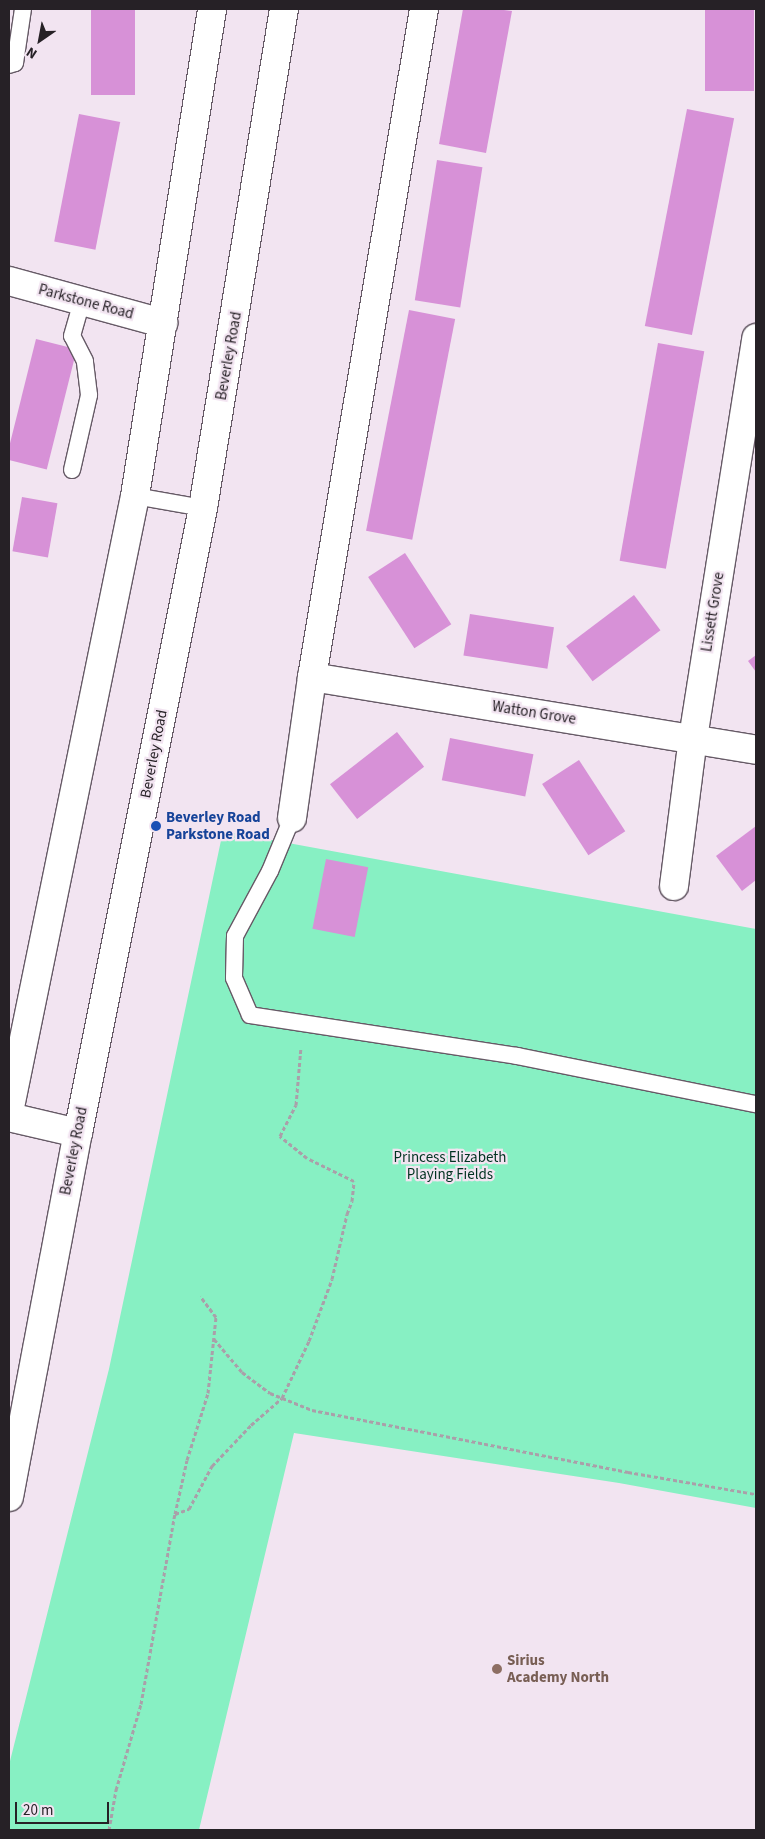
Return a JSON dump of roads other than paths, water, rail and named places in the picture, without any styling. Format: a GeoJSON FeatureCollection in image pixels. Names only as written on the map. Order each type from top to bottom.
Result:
{"type":"FeatureCollection","features":[{"type":"Feature","properties":{"kind":"main road"},"geometry":{"type":"LineString","coordinates":[[9,1112],[135,496],[212,9]]}},
{"type":"Feature","properties":{"kind":"main road","name":"Beverley Road"},"geometry":{"type":"LineString","coordinates":[[9,1497],[78,1133],[203,508],[284,9]]}},
{"type":"Feature","properties":{"kind":"main road"},"geometry":{"type":"LineString","coordinates":[[292,818],[312,677],[424,9]]}},
{"type":"Feature","properties":{"kind":"main road","name":"Parkstone Road"},"geometry":{"type":"LineString","coordinates":[[9,281],[163,323]]}},
{"type":"Feature","properties":{"kind":"main road","name":"Lissett Grove"},"geometry":{"type":"LineString","coordinates":[[674,886],[693,738],[748,444],[756,338]]}},
{"type":"Feature","properties":{"kind":"main road","name":"Watton Grove"},"geometry":{"type":"LineString","coordinates":[[312,677],[693,738],[756,750]]}},
{"type":"Feature","properties":{"kind":"main road"},"geometry":{"type":"LineString","coordinates":[[9,1117],[78,1133]]}},
{"type":"Feature","properties":{"kind":"lane"},"geometry":{"type":"LineString","coordinates":[[9,65],[15,63],[23,9]]}},
{"type":"Feature","properties":{"kind":"lane"},"geometry":{"type":"LineString","coordinates":[[72,470],[89,395],[85,361],[72,336],[82,301]]}},
{"type":"Feature","properties":{"kind":"lane"},"geometry":{"type":"LineString","coordinates":[[135,496],[203,508]]}},
{"type":"Feature","properties":{"kind":"lane"},"geometry":{"type":"LineString","coordinates":[[292,818],[270,871],[235,936],[234,978],[250,1015],[517,1056],[756,1104]]}},
{"type":"Feature","properties":{"kind":"place","name":"Beverley Road Parkstone Road"},"geometry":{"type":"Point","coordinates":[156,826]}},
{"type":"Feature","properties":{"kind":"place","name":"Sirius Academy North"},"geometry":{"type":"Point","coordinates":[497,1669]}},
{"type":"Feature","properties":{"kind":"park label","name":"Princess Elizabeth Playing Fields"},"geometry":{"type":"Point","coordinates":[450,1166]}}]}
